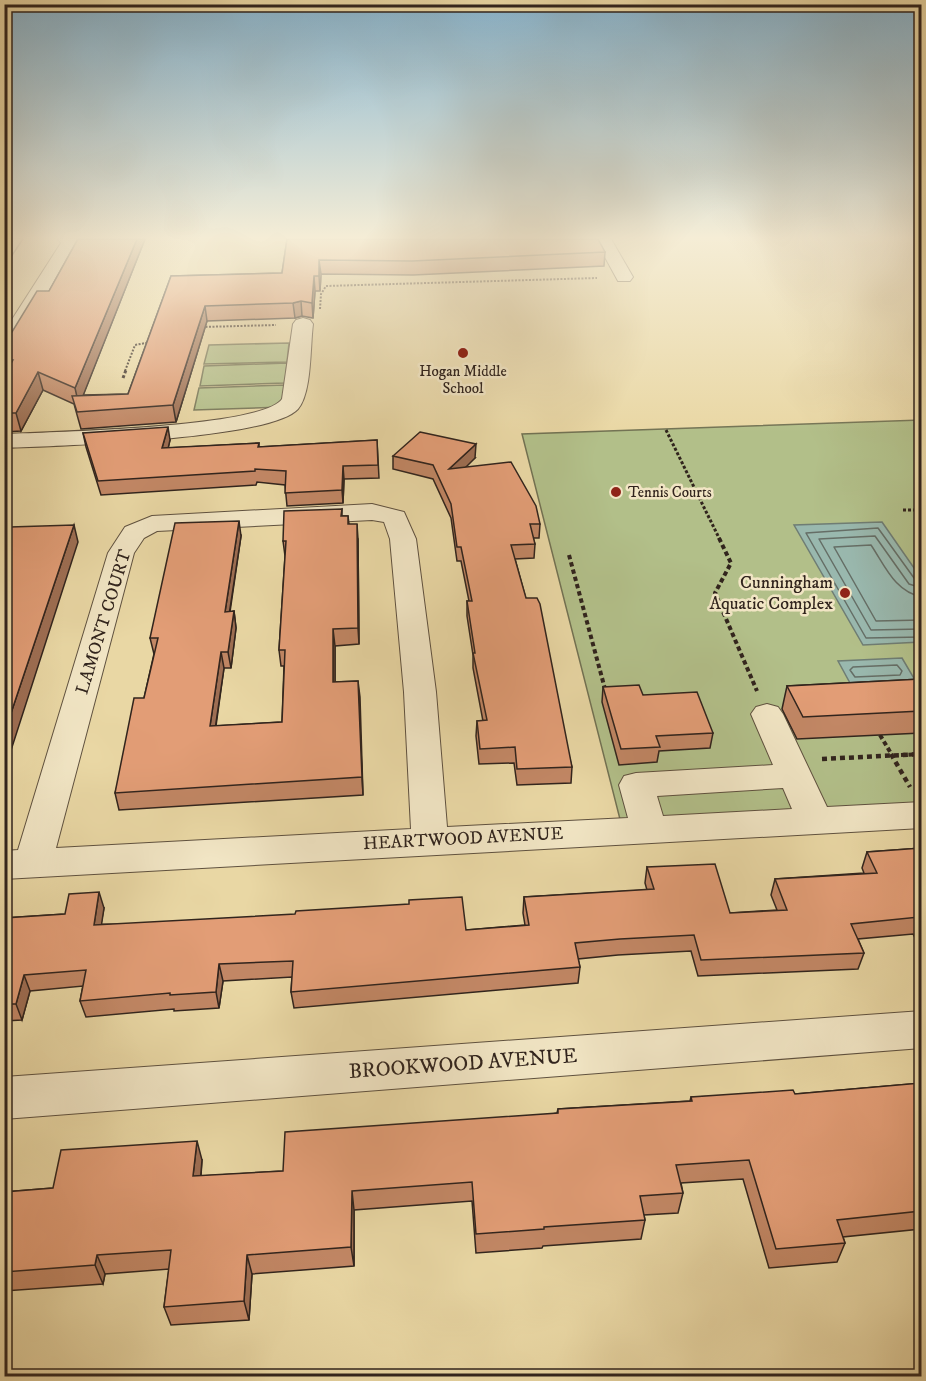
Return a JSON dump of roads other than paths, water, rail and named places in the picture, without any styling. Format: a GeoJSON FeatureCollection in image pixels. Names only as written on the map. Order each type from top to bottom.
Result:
{"type":"FeatureCollection","features":[{"type":"Feature","properties":{"kind":"street"},"geometry":{"type":"LineString","coordinates":[[4,348],[32,303]]}},
{"type":"Feature","properties":{"kind":"street"},"geometry":{"type":"LineString","coordinates":[[4,441],[109,436],[200,428],[245,422],[280,413],[289,407],[294,394],[303,324]]}},
{"type":"Feature","properties":{"kind":"street","name":"LAMONT COURT"},"geometry":{"type":"LineString","coordinates":[[19,865],[121,553],[134,533],[152,524],[193,521],[372,512],[395,517],[403,539],[419,680],[430,840]]}},
{"type":"Feature","properties":{"kind":"street"},"geometry":{"type":"LineString","coordinates":[[767,714],[815,821]]}},
{"type":"Feature","properties":{"kind":"street"},"geometry":{"type":"LineString","coordinates":[[649,830],[636,785],[792,768]]}},
{"type":"Feature","properties":{"kind":"street","name":"HEARTWOOD AVENUE"},"geometry":{"type":"LineString","coordinates":[[19,865],[430,840],[815,821],[917,803]]}},
{"type":"Feature","properties":{"kind":"street","name":"BROOKWOOD AVENUE"},"geometry":{"type":"LineString","coordinates":[[4,1098],[921,1029]]}},
{"type":"Feature","properties":{"kind":"water"},"geometry":{"type":"Polygon","coordinates":[[[882,522],[921,578],[921,642],[863,645],[794,525],[882,522]]]}},
{"type":"Feature","properties":{"kind":"water"},"geometry":{"type":"Polygon","coordinates":[[[902,658],[915,680],[850,683],[838,661],[902,658]]]}},
{"type":"Feature","properties":{"kind":"place","name":"Hogan Middle School"},"geometry":{"type":"Point","coordinates":[463,353]}},
{"type":"Feature","properties":{"kind":"place","name":"Tennis Courts"},"geometry":{"type":"Point","coordinates":[616,492]}},
{"type":"Feature","properties":{"kind":"place","name":"Cunningham Aquatic Complex"},"geometry":{"type":"Point","coordinates":[845,593]}}]}
